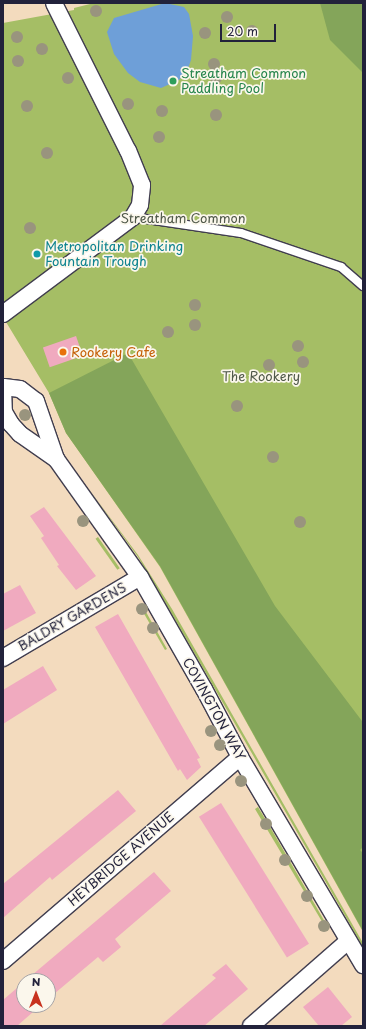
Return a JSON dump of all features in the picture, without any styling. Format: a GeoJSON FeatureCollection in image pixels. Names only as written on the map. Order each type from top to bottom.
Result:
{"type":"FeatureCollection","features":[{"type":"Feature","properties":{"kind":"street"},"geometry":{"type":"LineString","coordinates":[[3,314],[133,217],[140,205],[142,185],[54,3]]}},
{"type":"Feature","properties":{"kind":"street","name":"COVINGTON WAY"},"geometry":{"type":"LineString","coordinates":[[56,459],[20,434],[11,424],[4,412],[3,387],[20,389],[36,401],[56,459],[140,577],[204,689],[240,757],[363,965]]}},
{"type":"Feature","properties":{"kind":"street","name":"BALDRY GARDENS"},"geometry":{"type":"LineString","coordinates":[[3,658],[140,577]]}},
{"type":"Feature","properties":{"kind":"street","name":"HEYBRIDGE AVENUE"},"geometry":{"type":"LineString","coordinates":[[3,961],[240,757]]}},
{"type":"Feature","properties":{"kind":"street"},"geometry":{"type":"LineString","coordinates":[[251,1026],[348,941]]}},
{"type":"Feature","properties":{"kind":"lane"},"geometry":{"type":"LineString","coordinates":[[133,217],[241,233],[341,267],[363,286]]}},
{"type":"Feature","properties":{"kind":"green space","name":"Streatham Common"},"geometry":{"type":"Polygon","coordinates":[[[94,3],[363,3],[363,932],[160,567],[66,433],[49,393],[3,317],[3,23],[74,10],[74,8],[94,3]]]}},
{"type":"Feature","properties":{"kind":"green space"},"geometry":{"type":"Polygon","coordinates":[[[320,3],[363,3],[363,73],[330,40],[320,3]]]}},
{"type":"Feature","properties":{"kind":"green space"},"geometry":{"type":"Polygon","coordinates":[[[128,353],[275,606],[362,721],[363,847],[360,850],[363,853],[363,931],[160,566],[66,433],[49,393],[128,353]]]}},
{"type":"Feature","properties":{"kind":"green space"},"geometry":{"type":"Polygon","coordinates":[[[85,484],[138,555],[172,609],[363,943],[363,947],[138,557],[85,484]]]}},
{"type":"Feature","properties":{"kind":"green space"},"geometry":{"type":"Polygon","coordinates":[[[98,537],[120,568],[117,570],[96,539],[98,537]]]}},
{"type":"Feature","properties":{"kind":"green space"},"geometry":{"type":"Polygon","coordinates":[[[139,605],[142,605],[167,649],[165,650],[139,605]]]}},
{"type":"Feature","properties":{"kind":"green space"},"geometry":{"type":"Polygon","coordinates":[[[258,807],[329,929],[327,930],[255,809],[258,807]]]}},
{"type":"Feature","properties":{"kind":"water","name":"Streatham Common Paddling Pool"},"geometry":{"type":"Polygon","coordinates":[[[165,3],[184,7],[189,14],[193,36],[191,60],[187,71],[179,80],[161,88],[140,82],[128,73],[114,54],[107,32],[114,18],[165,3]]]}},
{"type":"Feature","properties":{"kind":"building","name":"Rookery Cafe"},"geometry":{"type":"Polygon","coordinates":[[[76,336],[83,356],[50,367],[43,347],[76,336]]]}},
{"type":"Feature","properties":{"kind":"building"},"geometry":{"type":"Polygon","coordinates":[[[44,507],[96,576],[76,590],[57,566],[59,565],[41,538],[44,536],[30,516],[44,507]]]}},
{"type":"Feature","properties":{"kind":"building"},"geometry":{"type":"Polygon","coordinates":[[[20,585],[36,613],[3,631],[3,594],[20,585]]]}},
{"type":"Feature","properties":{"kind":"building"},"geometry":{"type":"Polygon","coordinates":[[[118,614],[200,758],[197,759],[201,767],[187,780],[180,769],[178,771],[95,627],[118,614]]]}},
{"type":"Feature","properties":{"kind":"building"},"geometry":{"type":"Polygon","coordinates":[[[43,666],[57,690],[3,724],[3,690],[43,666]]]}},
{"type":"Feature","properties":{"kind":"building"},"geometry":{"type":"Polygon","coordinates":[[[118,790],[136,811],[52,880],[50,877],[3,918],[3,884],[118,790]]]}},
{"type":"Feature","properties":{"kind":"building"},"geometry":{"type":"Polygon","coordinates":[[[221,803],[309,944],[287,958],[199,817],[221,803]]]}},
{"type":"Feature","properties":{"kind":"building"},"geometry":{"type":"Polygon","coordinates":[[[154,872],[171,891],[115,939],[121,947],[103,962],[98,957],[56,992],[56,973],[34,973],[154,872]]]}},
{"type":"Feature","properties":{"kind":"building"},"geometry":{"type":"Polygon","coordinates":[[[226,964],[248,989],[204,1026],[160,1026],[216,978],[212,975],[226,964]]]}},
{"type":"Feature","properties":{"kind":"building"},"geometry":{"type":"Polygon","coordinates":[[[328,987],[352,1017],[341,1026],[319,1026],[303,1007],[328,987]]]}},
{"type":"Feature","properties":{"kind":"building"},"geometry":{"type":"Polygon","coordinates":[[[16,989],[16,1013],[32,1013],[17,1026],[3,1026],[3,1000],[16,989]]]}},
{"type":"Feature","properties":{"kind":"place","name":"Streatham Common Paddling Pool"},"geometry":{"type":"Point","coordinates":[173,81]}},
{"type":"Feature","properties":{"kind":"place","name":"Metropolitan Drinking Fountain Trough"},"geometry":{"type":"Point","coordinates":[37,254]}},
{"type":"Feature","properties":{"kind":"place","name":"Rookery Cafe"},"geometry":{"type":"Point","coordinates":[63,352]}},
{"type":"Feature","properties":{"kind":"park label","name":"The Rookery"},"geometry":{"type":"Point","coordinates":[261,376]}}]}
